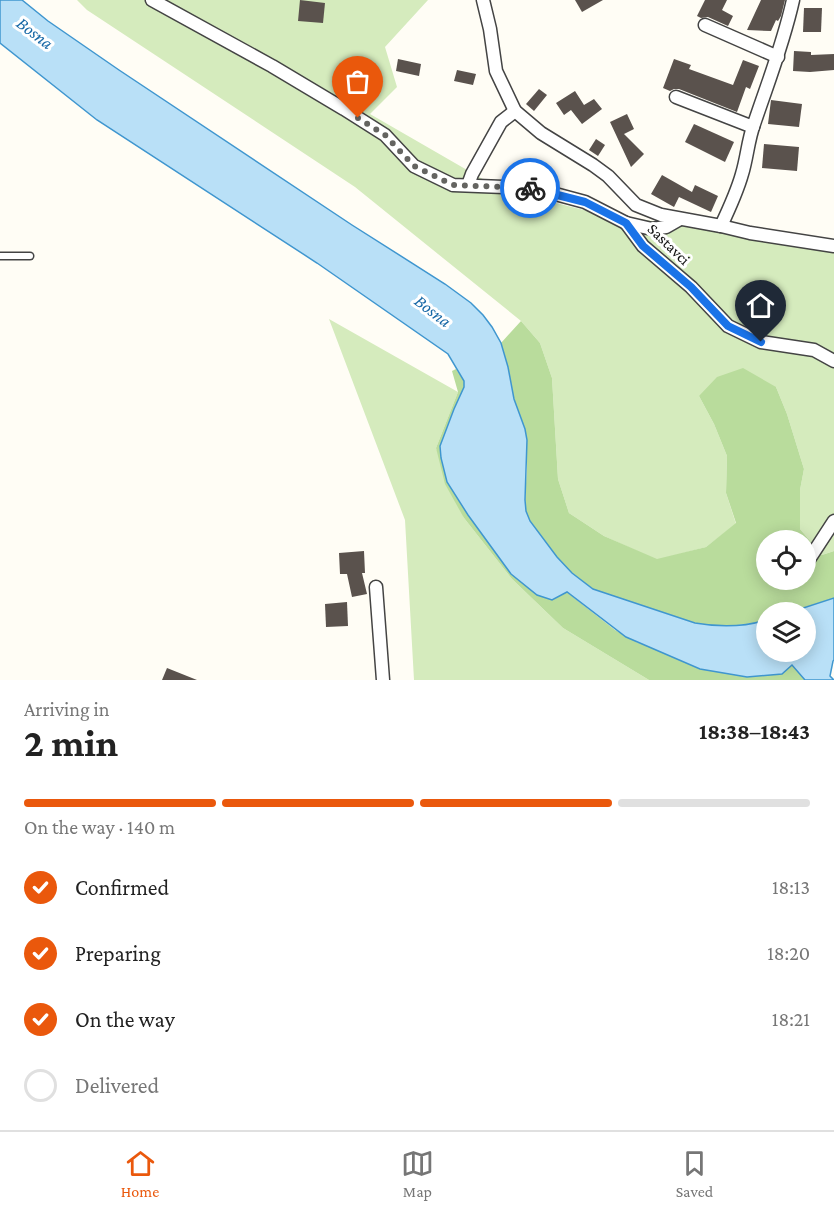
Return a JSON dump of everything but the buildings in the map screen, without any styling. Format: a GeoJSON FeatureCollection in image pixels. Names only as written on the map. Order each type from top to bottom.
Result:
{"type":"FeatureCollection","features":[{"type":"Feature","properties":{"kind":"street"},"geometry":{"type":"LineString","coordinates":[[152,0],[272,66],[352,114],[385,135],[414,166],[453,185],[533,188],[585,202],[626,223]]}},
{"type":"Feature","properties":{"kind":"street"},"geometry":{"type":"LineString","coordinates":[[483,0],[496,70],[515,111],[541,133],[593,165],[636,205],[661,215],[750,233],[834,246]]}},
{"type":"Feature","properties":{"kind":"street"},"geometry":{"type":"LineString","coordinates":[[721,226],[742,173],[753,127],[778,57],[793,0]]}},
{"type":"Feature","properties":{"kind":"street"},"geometry":{"type":"LineString","coordinates":[[705,26],[778,57]]}},
{"type":"Feature","properties":{"kind":"street"},"geometry":{"type":"LineString","coordinates":[[676,97],[753,127]]}},
{"type":"Feature","properties":{"kind":"street"},"geometry":{"type":"LineString","coordinates":[[468,185],[501,122],[515,111]]}},
{"type":"Feature","properties":{"kind":"street","name":"Sastavci"},"geometry":{"type":"LineString","coordinates":[[626,223],[652,229],[666,227],[681,219]]}},
{"type":"Feature","properties":{"kind":"street","name":"Sastavci"},"geometry":{"type":"LineString","coordinates":[[626,223],[643,246],[691,287],[728,326],[761,342],[814,350],[834,361]]}},
{"type":"Feature","properties":{"kind":"street"},"geometry":{"type":"LineString","coordinates":[[816,549],[834,521]]}},
{"type":"Feature","properties":{"kind":"street"},"geometry":{"type":"LineString","coordinates":[[376,587],[383,680]]}},
{"type":"Feature","properties":{"kind":"lane"},"geometry":{"type":"LineString","coordinates":[[0,256],[30,256]]}},
{"type":"Feature","properties":{"kind":"green space"},"geometry":{"type":"Polygon","coordinates":[[[77,0],[428,0],[385,47],[397,87],[370,114],[500,189],[592,212],[834,248],[834,551],[822,555],[816,548],[816,530],[800,529],[800,490],[804,469],[776,387],[699,396],[727,456],[726,493],[736,524],[706,547],[657,560],[604,536],[569,513],[558,479],[552,378],[540,343],[521,321],[355,187],[87,10],[77,0]]]}},
{"type":"Feature","properties":{"kind":"green space"},"geometry":{"type":"Polygon","coordinates":[[[329,319],[458,392],[436,448],[464,518],[512,579],[563,628],[649,680],[414,680],[405,520],[329,319]]]}},
{"type":"Feature","properties":{"kind":"green space"},"geometry":{"type":"Polygon","coordinates":[[[521,321],[540,343],[552,378],[558,479],[569,513],[604,536],[657,559],[706,547],[736,523],[726,493],[727,456],[699,396],[717,377],[743,368],[776,387],[804,469],[800,490],[801,530],[756,530],[756,590],[816,590],[816,548],[822,555],[834,551],[834,598],[816,604],[816,602],[756,602],[756,622],[731,626],[695,623],[593,589],[572,573],[557,557],[530,521],[526,511],[525,429],[514,399],[501,343],[521,321]]]}},
{"type":"Feature","properties":{"kind":"green space"},"geometry":{"type":"Polygon","coordinates":[[[456,369],[464,381],[464,388],[440,446],[441,458],[447,482],[468,515],[615,630],[638,643],[756,660],[756,662],[792,665],[805,680],[649,680],[563,628],[512,579],[464,518],[445,484],[436,448],[458,392],[452,371],[456,369]]]}},
{"type":"Feature","properties":{"kind":"water","name":"Bosna"},"geometry":{"type":"Polygon","coordinates":[[[0,0],[22,0],[48,21],[119,70],[471,303],[492,327],[501,343],[514,399],[525,429],[527,440],[526,511],[530,521],[572,573],[593,589],[695,623],[731,626],[756,622],[756,662],[816,662],[816,604],[834,598],[834,660],[830,676],[834,680],[805,680],[792,665],[782,674],[747,677],[700,669],[626,637],[567,592],[552,600],[537,595],[511,574],[447,482],[440,446],[464,387],[464,381],[448,354],[317,263],[97,120],[0,43],[0,0]]]}},
{"type":"Feature","properties":{"kind":"way so far"},"geometry":{"type":"LineString","coordinates":[[358,118],[385,135],[414,166],[453,185],[530,188]]}},
{"type":"Feature","properties":{"kind":"route"},"geometry":{"type":"LineString","coordinates":[[530,188],[585,202],[626,223],[643,246],[691,287],[728,326],[761,342]]}}]}
